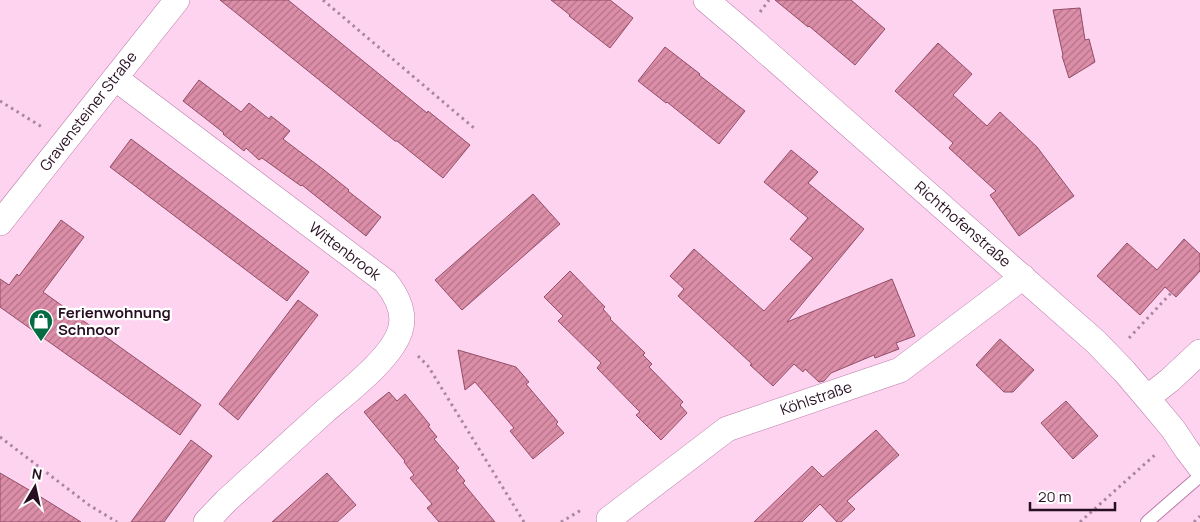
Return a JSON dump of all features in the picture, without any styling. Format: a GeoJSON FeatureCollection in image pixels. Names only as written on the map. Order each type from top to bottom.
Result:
{"type":"FeatureCollection","features":[{"type":"Feature","properties":{"kind":"street","name":"Gravensteiner Straße"},"geometry":{"type":"LineString","coordinates":[[0,222],[177,0]]}},
{"type":"Feature","properties":{"kind":"street","name":"Richthofenstraße"},"geometry":{"type":"LineString","coordinates":[[706,0],[1096,342],[1124,370],[1200,467]]}},
{"type":"Feature","properties":{"kind":"street","name":"Wittenbrook"},"geometry":{"type":"LineString","coordinates":[[115,78],[386,282],[393,291],[400,308],[402,323],[398,336],[388,352],[366,375],[226,501],[206,522]]}},
{"type":"Feature","properties":{"kind":"street","name":"Köhlstraße"},"geometry":{"type":"LineString","coordinates":[[609,519],[727,429],[900,370],[1023,277]]}},
{"type":"Feature","properties":{"kind":"street"},"geometry":{"type":"LineString","coordinates":[[1147,398],[1200,352]]}},
{"type":"Feature","properties":{"kind":"lane"},"geometry":{"type":"LineString","coordinates":[[1147,522],[1200,476]]}},
{"type":"Feature","properties":{"kind":"path"},"geometry":{"type":"LineString","coordinates":[[323,0],[474,128]]}},
{"type":"Feature","properties":{"kind":"path"},"geometry":{"type":"LineString","coordinates":[[0,101],[65,142]]}},
{"type":"Feature","properties":{"kind":"path"},"geometry":{"type":"LineString","coordinates":[[1136,330],[1171,292]]}},
{"type":"Feature","properties":{"kind":"path"},"geometry":{"type":"LineString","coordinates":[[398,336],[428,366],[524,522]]}},
{"type":"Feature","properties":{"kind":"path"},"geometry":{"type":"LineString","coordinates":[[1080,522],[1176,436]]}},
{"type":"Feature","properties":{"kind":"path"},"geometry":{"type":"LineString","coordinates":[[0,437],[89,505],[117,522]]}},
{"type":"Feature","properties":{"kind":"path"},"geometry":{"type":"LineString","coordinates":[[1194,522],[1200,516]]}},
{"type":"Feature","properties":{"kind":"building"},"geometry":{"type":"Polygon","coordinates":[[[220,0],[288,0],[427,113],[428,111],[470,145],[443,178],[220,0]]]}},
{"type":"Feature","properties":{"kind":"building"},"geometry":{"type":"Polygon","coordinates":[[[551,0],[610,0],[633,18],[610,48],[551,0]]]}},
{"type":"Feature","properties":{"kind":"building"},"geometry":{"type":"Polygon","coordinates":[[[775,0],[851,0],[885,29],[855,65],[775,0]]]}},
{"type":"Feature","properties":{"kind":"building"},"geometry":{"type":"Polygon","coordinates":[[[1080,8],[1085,40],[1089,39],[1095,62],[1069,78],[1062,56],[1053,10],[1080,8]]]}},
{"type":"Feature","properties":{"kind":"building"},"geometry":{"type":"Polygon","coordinates":[[[938,43],[972,74],[953,95],[987,126],[1000,112],[1037,147],[1074,196],[1019,236],[990,195],[996,191],[949,148],[953,143],[895,91],[938,43]]]}},
{"type":"Feature","properties":{"kind":"building"},"geometry":{"type":"Polygon","coordinates":[[[665,47],[745,111],[719,144],[638,81],[665,47]]]}},
{"type":"Feature","properties":{"kind":"building"},"geometry":{"type":"Polygon","coordinates":[[[199,80],[241,112],[249,103],[269,119],[271,116],[290,131],[283,139],[381,217],[366,236],[302,185],[262,158],[259,160],[246,148],[244,151],[183,101],[199,80]]]}},
{"type":"Feature","properties":{"kind":"building"},"geometry":{"type":"Polygon","coordinates":[[[131,139],[309,272],[287,301],[110,167],[131,139]]]}},
{"type":"Feature","properties":{"kind":"building"},"geometry":{"type":"Polygon","coordinates":[[[791,150],[818,172],[808,183],[864,229],[787,322],[892,279],[915,336],[896,343],[899,349],[875,358],[874,355],[831,373],[824,381],[819,382],[805,369],[803,372],[794,364],[773,386],[750,365],[752,364],[678,296],[684,289],[670,276],[694,249],[764,311],[813,258],[790,239],[808,218],[764,182],[791,150]]]}},
{"type":"Feature","properties":{"kind":"building"},"geometry":{"type":"Polygon","coordinates":[[[533,194],[560,224],[462,310],[435,280],[533,194]]]}},
{"type":"Feature","properties":{"kind":"building"},"geometry":{"type":"Polygon","coordinates":[[[61,220],[84,237],[43,292],[201,405],[180,435],[0,307],[0,279],[9,285],[17,274],[19,276],[61,220]]]}},
{"type":"Feature","properties":{"kind":"building"},"geometry":{"type":"Polygon","coordinates":[[[1184,239],[1200,254],[1200,271],[1176,297],[1165,287],[1140,315],[1097,276],[1127,243],[1157,270],[1184,239]]]}},
{"type":"Feature","properties":{"kind":"building"},"geometry":{"type":"Polygon","coordinates":[[[570,271],[605,307],[603,309],[610,319],[645,353],[643,355],[652,364],[649,367],[683,402],[680,405],[687,413],[661,440],[636,415],[640,412],[597,368],[601,363],[558,321],[563,316],[544,297],[570,271]]]}},
{"type":"Feature","properties":{"kind":"building"},"geometry":{"type":"Polygon","coordinates":[[[298,300],[318,315],[238,420],[219,404],[298,300]]]}},
{"type":"Feature","properties":{"kind":"building"},"geometry":{"type":"Polygon","coordinates":[[[1000,339],[1034,370],[1013,392],[1004,392],[976,365],[1000,339]]]}},
{"type":"Feature","properties":{"kind":"building"},"geometry":{"type":"Polygon","coordinates":[[[458,350],[516,367],[529,382],[526,384],[558,422],[556,424],[564,433],[533,459],[510,431],[514,428],[475,382],[465,390],[458,350]]]}},
{"type":"Feature","properties":{"kind":"building"},"geometry":{"type":"Polygon","coordinates":[[[389,392],[397,401],[405,394],[430,425],[428,426],[437,437],[434,439],[459,468],[456,470],[465,481],[463,483],[495,522],[439,522],[427,508],[432,504],[410,478],[414,475],[405,461],[364,412],[389,392]]]}},
{"type":"Feature","properties":{"kind":"building"},"geometry":{"type":"Polygon","coordinates":[[[1066,401],[1098,436],[1073,459],[1041,423],[1066,401]]]}},
{"type":"Feature","properties":{"kind":"building"},"geometry":{"type":"Polygon","coordinates":[[[876,430],[899,455],[847,501],[855,509],[841,522],[837,522],[820,504],[802,522],[754,522],[812,466],[823,477],[876,430]]]}},
{"type":"Feature","properties":{"kind":"building"},"geometry":{"type":"Polygon","coordinates":[[[191,440],[212,456],[164,522],[131,522],[191,440]]]}},
{"type":"Feature","properties":{"kind":"building"},"geometry":{"type":"Polygon","coordinates":[[[0,473],[36,494],[81,522],[0,522],[0,473]]]}},
{"type":"Feature","properties":{"kind":"building"},"geometry":{"type":"Polygon","coordinates":[[[327,473],[356,505],[337,522],[272,522],[327,473]]]}},
{"type":"Feature","properties":{"kind":"place","name":"Ferienwohnung Schnoor"},"geometry":{"type":"Point","coordinates":[41,342]}}]}
